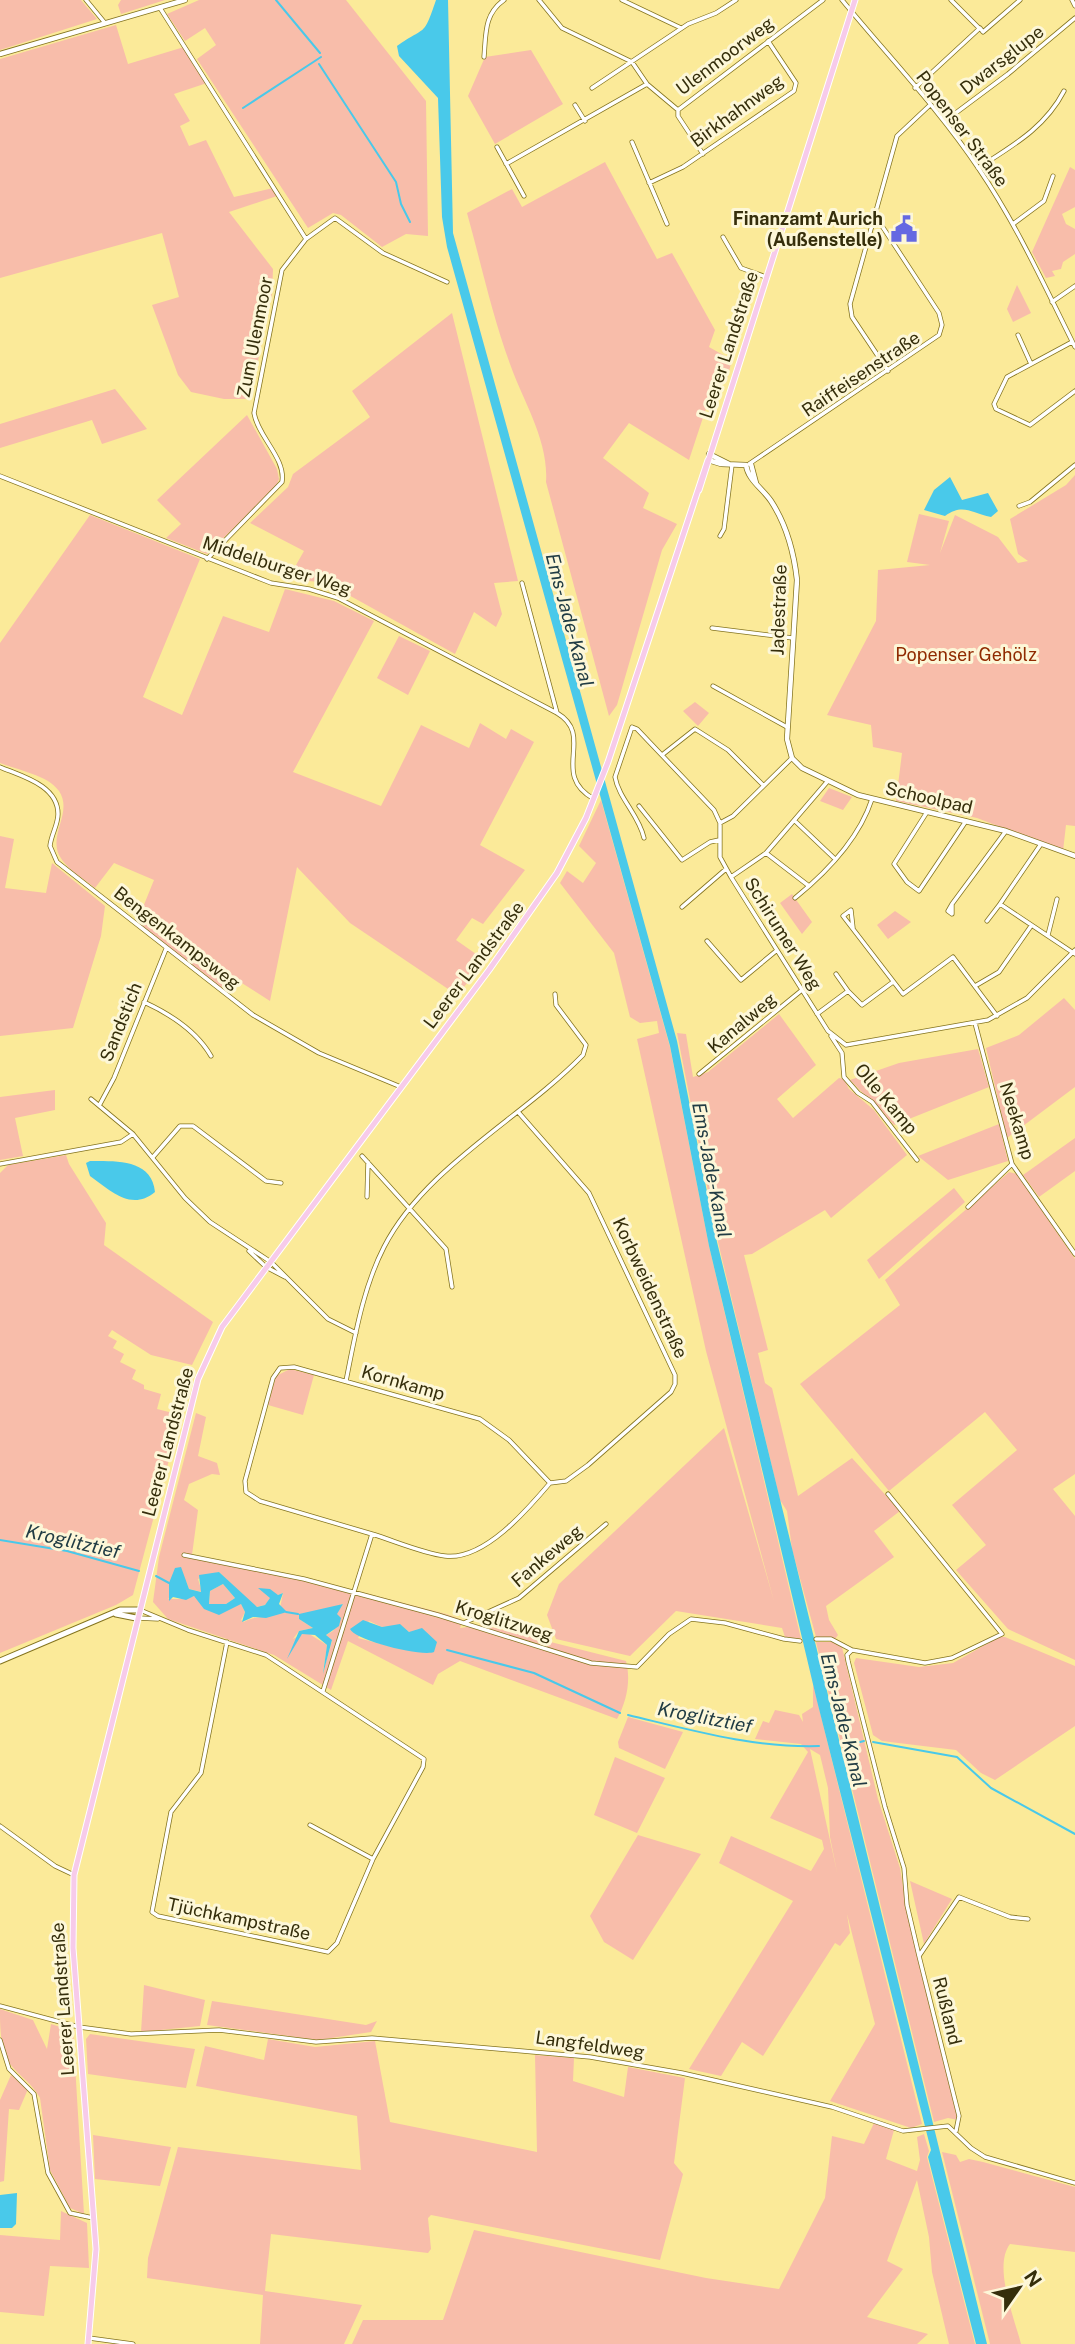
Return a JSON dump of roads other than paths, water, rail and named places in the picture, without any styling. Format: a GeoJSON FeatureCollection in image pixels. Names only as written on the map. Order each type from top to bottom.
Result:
{"type":"FeatureCollection","features":[{"type":"Feature","properties":{"kind":"main road","name":"Leerer Landstraße"},"geometry":{"type":"LineString","coordinates":[[89,2341],[96,2284],[71,1923],[74,1875],[138,1610],[198,1379],[222,1327],[534,908],[579,832],[608,762],[855,0]]}},
{"type":"Feature","properties":{"kind":"main road"},"geometry":{"type":"LineString","coordinates":[[0,1661],[126,1608],[138,1610]]}},
{"type":"Feature","properties":{"kind":"main road"},"geometry":{"type":"LineString","coordinates":[[113,1614],[136,1618]]}},
{"type":"Feature","properties":{"kind":"street"},"geometry":{"type":"LineString","coordinates":[[86,0],[106,24]]}},
{"type":"Feature","properties":{"kind":"street"},"geometry":{"type":"LineString","coordinates":[[0,54],[186,0]]}},
{"type":"Feature","properties":{"kind":"street"},"geometry":{"type":"LineString","coordinates":[[484,57],[487,20],[494,7],[504,0]]}},
{"type":"Feature","properties":{"kind":"street"},"geometry":{"type":"LineString","coordinates":[[539,0],[562,28],[632,62],[647,84],[678,110],[678,116],[703,154]]}},
{"type":"Feature","properties":{"kind":"street"},"geometry":{"type":"LineString","coordinates":[[622,0],[681,28]]}},
{"type":"Feature","properties":{"kind":"street","name":"Ulenmoorweg"},"geometry":{"type":"LineString","coordinates":[[678,110],[822,0]]}},
{"type":"Feature","properties":{"kind":"street","name":"Popenser Straße"},"geometry":{"type":"LineString","coordinates":[[842,0],[944,122],[978,168],[1013,224],[1075,347]]}},
{"type":"Feature","properties":{"kind":"street"},"geometry":{"type":"LineString","coordinates":[[951,0],[983,32],[1020,0]]}},
{"type":"Feature","properties":{"kind":"street"},"geometry":{"type":"LineString","coordinates":[[1072,0],[1075,6]]}},
{"type":"Feature","properties":{"kind":"street"},"geometry":{"type":"LineString","coordinates":[[592,88],[681,28],[733,1]]}},
{"type":"Feature","properties":{"kind":"street"},"geometry":{"type":"LineString","coordinates":[[160,8],[306,239],[335,218],[383,253],[447,282]]}},
{"type":"Feature","properties":{"kind":"street","name":"Dwarsglupe"},"geometry":{"type":"LineString","coordinates":[[944,122],[1009,74],[1075,18]]}},
{"type":"Feature","properties":{"kind":"street"},"geometry":{"type":"LineString","coordinates":[[915,88],[980,28]]}},
{"type":"Feature","properties":{"kind":"street","name":"Birkhahnweg"},"geometry":{"type":"LineString","coordinates":[[649,183],[673,174],[794,90],[796,83],[768,41]]}},
{"type":"Feature","properties":{"kind":"street"},"geometry":{"type":"LineString","coordinates":[[506,164],[647,84]]}},
{"type":"Feature","properties":{"kind":"street"},"geometry":{"type":"LineString","coordinates":[[978,168],[1043,123],[1053,113],[1064,91]]}},
{"type":"Feature","properties":{"kind":"street"},"geometry":{"type":"LineString","coordinates":[[575,105],[585,121]]}},
{"type":"Feature","properties":{"kind":"street"},"geometry":{"type":"LineString","coordinates":[[888,371],[850,309],[897,136],[930,105]]}},
{"type":"Feature","properties":{"kind":"street"},"geometry":{"type":"LineString","coordinates":[[632,142],[667,224]]}},
{"type":"Feature","properties":{"kind":"street"},"geometry":{"type":"LineString","coordinates":[[497,147],[524,196]]}},
{"type":"Feature","properties":{"kind":"street"},"geometry":{"type":"LineString","coordinates":[[1013,224],[1044,201],[1053,176]]}},
{"type":"Feature","properties":{"kind":"street","name":"Raiffeisenstraße"},"geometry":{"type":"LineString","coordinates":[[748,464],[937,338],[942,321],[882,226],[873,219]]}},
{"type":"Feature","properties":{"kind":"street"},"geometry":{"type":"LineString","coordinates":[[723,237],[741,268],[766,277]]}},
{"type":"Feature","properties":{"kind":"street","name":"Zum Ulenmoor"},"geometry":{"type":"LineString","coordinates":[[207,559],[282,482],[281,467],[258,428],[254,413],[282,270],[306,239]]}},
{"type":"Feature","properties":{"kind":"street"},"geometry":{"type":"LineString","coordinates":[[1052,302],[1075,286]]}},
{"type":"Feature","properties":{"kind":"street"},"geometry":{"type":"LineString","coordinates":[[1018,335],[1031,364]]}},
{"type":"Feature","properties":{"kind":"street"},"geometry":{"type":"LineString","coordinates":[[1072,342],[1007,377],[994,404],[996,409],[1030,425],[1075,391]]}},
{"type":"Feature","properties":{"kind":"street"},"geometry":{"type":"LineString","coordinates":[[709,457],[731,464],[748,464]]}},
{"type":"Feature","properties":{"kind":"street"},"geometry":{"type":"LineString","coordinates":[[720,536],[724,529],[731,464]]}},
{"type":"Feature","properties":{"kind":"street","name":"Jadestraße"},"geometry":{"type":"LineString","coordinates":[[748,464],[757,483],[773,504],[794,555],[797,580],[787,727],[788,748],[792,758]]}},
{"type":"Feature","properties":{"kind":"street"},"geometry":{"type":"LineString","coordinates":[[1019,506],[1030,502],[1075,465]]}},
{"type":"Feature","properties":{"kind":"street","name":"Middelburger Weg"},"geometry":{"type":"LineString","coordinates":[[0,476],[271,583],[309,589],[338,598],[557,713]]}},
{"type":"Feature","properties":{"kind":"street"},"geometry":{"type":"LineString","coordinates":[[522,583],[557,713],[569,722],[574,731],[570,766],[573,778],[585,794],[594,798]]}},
{"type":"Feature","properties":{"kind":"street"},"geometry":{"type":"LineString","coordinates":[[712,628],[793,638]]}},
{"type":"Feature","properties":{"kind":"street"},"geometry":{"type":"LineString","coordinates":[[713,686],[787,727]]}},
{"type":"Feature","properties":{"kind":"street"},"geometry":{"type":"LineString","coordinates":[[645,838],[637,816],[615,777],[628,730],[636,727],[714,810],[720,823],[733,816],[792,758]]}},
{"type":"Feature","properties":{"kind":"street"},"geometry":{"type":"LineString","coordinates":[[662,755],[695,729],[728,750],[763,785]]}},
{"type":"Feature","properties":{"kind":"street","name":"Schoolpad"},"geometry":{"type":"LineString","coordinates":[[792,758],[802,768],[827,782],[872,799],[1006,831],[1075,856]]}},
{"type":"Feature","properties":{"kind":"street","name":"Bengenkampsweg"},"geometry":{"type":"LineString","coordinates":[[0,767],[37,783],[51,794],[58,814],[50,846],[57,862],[270,1026],[339,1062],[401,1087]]}},
{"type":"Feature","properties":{"kind":"street"},"geometry":{"type":"LineString","coordinates":[[730,877],[766,853],[796,822],[827,782]]}},
{"type":"Feature","properties":{"kind":"street"},"geometry":{"type":"LineString","coordinates":[[795,898],[810,886],[856,834],[872,799]]}},
{"type":"Feature","properties":{"kind":"street"},"geometry":{"type":"LineString","coordinates":[[639,806],[682,860],[710,842],[719,840]]}},
{"type":"Feature","properties":{"kind":"street"},"geometry":{"type":"LineString","coordinates":[[927,812],[894,864],[907,882],[919,891],[966,821]]}},
{"type":"Feature","properties":{"kind":"street"},"geometry":{"type":"LineString","coordinates":[[796,822],[835,859]]}},
{"type":"Feature","properties":{"kind":"street","name":"Schirumer Weg"},"geometry":{"type":"LineString","coordinates":[[720,823],[720,857],[730,877],[828,1031],[846,1045],[855,1045]]}},
{"type":"Feature","properties":{"kind":"street"},"geometry":{"type":"LineString","coordinates":[[953,904],[1006,831]]}},
{"type":"Feature","properties":{"kind":"street"},"geometry":{"type":"LineString","coordinates":[[987,920],[1041,844]]}},
{"type":"Feature","properties":{"kind":"street"},"geometry":{"type":"LineString","coordinates":[[766,853],[810,886]]}},
{"type":"Feature","properties":{"kind":"street"},"geometry":{"type":"LineString","coordinates":[[682,907],[726,869]]}},
{"type":"Feature","properties":{"kind":"street"},"geometry":{"type":"LineString","coordinates":[[1048,935],[1057,899]]}},
{"type":"Feature","properties":{"kind":"street"},"geometry":{"type":"LineString","coordinates":[[855,1045],[888,1036],[975,1023],[997,1016],[1027,998],[1074,952],[1000,904]]}},
{"type":"Feature","properties":{"kind":"street"},"geometry":{"type":"LineString","coordinates":[[975,986],[999,972],[1031,926]]}},
{"type":"Feature","properties":{"kind":"street"},"geometry":{"type":"LineString","coordinates":[[853,928],[903,994],[953,957],[997,1016]]}},
{"type":"Feature","properties":{"kind":"street"},"geometry":{"type":"LineString","coordinates":[[706,941],[741,980],[746,979],[776,951]]}},
{"type":"Feature","properties":{"kind":"street","name":"Sandstich"},"geometry":{"type":"LineString","coordinates":[[100,1104],[114,1078],[166,948]]}},
{"type":"Feature","properties":{"kind":"street"},"geometry":{"type":"LineString","coordinates":[[836,974],[862,1005],[893,982]]}},
{"type":"Feature","properties":{"kind":"street","name":"Kanalweg"},"geometry":{"type":"LineString","coordinates":[[699,1074],[802,990]]}},
{"type":"Feature","properties":{"kind":"street"},"geometry":{"type":"LineString","coordinates":[[817,1014],[848,991]]}},
{"type":"Feature","properties":{"kind":"street"},"geometry":{"type":"LineString","coordinates":[[345,1381],[378,1259],[409,1208],[428,1187],[577,1062],[585,1050],[582,1037],[556,1005],[555,994]]}},
{"type":"Feature","properties":{"kind":"street"},"geometry":{"type":"LineString","coordinates":[[144,1002],[170,1015],[202,1041],[211,1056]]}},
{"type":"Feature","properties":{"kind":"street","name":"Neekamp"},"geometry":{"type":"LineString","coordinates":[[975,1023],[1012,1164],[1075,1254]]}},
{"type":"Feature","properties":{"kind":"street","name":"Olle Kamp"},"geometry":{"type":"LineString","coordinates":[[828,1031],[842,1053],[844,1077],[858,1093],[872,1102],[917,1160]]}},
{"type":"Feature","properties":{"kind":"street","name":"Olle Kamp"},"geometry":{"type":"LineString","coordinates":[[842,1053],[855,1045]]}},
{"type":"Feature","properties":{"kind":"street"},"geometry":{"type":"LineString","coordinates":[[91,1099],[134,1134],[195,1209],[287,1277],[328,1319],[356,1333]]}},
{"type":"Feature","properties":{"kind":"street","name":"Korbweidenstraße"},"geometry":{"type":"LineString","coordinates":[[518,1112],[589,1193],[675,1375],[676,1384],[671,1392],[603,1453],[566,1481],[550,1483]]}},
{"type":"Feature","properties":{"kind":"street"},"geometry":{"type":"LineString","coordinates":[[153,1157],[180,1126],[186,1124],[193,1126],[266,1181],[281,1183]]}},
{"type":"Feature","properties":{"kind":"street"},"geometry":{"type":"LineString","coordinates":[[0,1164],[121,1142],[134,1134]]}},
{"type":"Feature","properties":{"kind":"street"},"geometry":{"type":"LineString","coordinates":[[362,1156],[446,1249],[452,1287]]}},
{"type":"Feature","properties":{"kind":"street"},"geometry":{"type":"LineString","coordinates":[[367,1197],[368,1162]]}},
{"type":"Feature","properties":{"kind":"street"},"geometry":{"type":"LineString","coordinates":[[968,1207],[1012,1164]]}},
{"type":"Feature","properties":{"kind":"street","name":"Kornkamp"},"geometry":{"type":"LineString","coordinates":[[289,1366],[345,1381],[489,1423],[550,1483],[509,1528],[461,1555],[445,1556],[249,1496],[245,1487],[276,1371],[289,1366]]}},
{"type":"Feature","properties":{"kind":"street"},"geometry":{"type":"LineString","coordinates":[[816,1639],[831,1639],[852,1650],[925,1663],[952,1658],[1002,1634],[888,1494]]}},
{"type":"Feature","properties":{"kind":"street","name":"Fankeweg"},"geometry":{"type":"LineString","coordinates":[[464,1623],[519,1598],[606,1524]]}},
{"type":"Feature","properties":{"kind":"street"},"geometry":{"type":"LineString","coordinates":[[323,1690],[372,1534]]}},
{"type":"Feature","properties":{"kind":"street","name":"Kroglitzweg"},"geometry":{"type":"LineString","coordinates":[[184,1555],[304,1579],[464,1623],[591,1663],[637,1667],[669,1634],[691,1619],[726,1623],[800,1641]]}},
{"type":"Feature","properties":{"kind":"street","name":"Tjüchkampstraße"},"geometry":{"type":"LineString","coordinates":[[138,1610],[266,1654],[424,1759],[424,1767],[373,1859],[337,1942],[328,1952],[158,1916],[152,1912],[171,1812],[201,1773],[227,1642]]}},
{"type":"Feature","properties":{"kind":"street","name":"Tjüchkampstraße"},"geometry":{"type":"LineString","coordinates":[[136,1618],[160,1619]]}},
{"type":"Feature","properties":{"kind":"street"},"geometry":{"type":"LineString","coordinates":[[852,1650],[847,1658],[885,1807],[904,1868],[907,1905],[919,1956]]}},
{"type":"Feature","properties":{"kind":"street"},"geometry":{"type":"LineString","coordinates":[[310,1825],[373,1859]]}},
{"type":"Feature","properties":{"kind":"street"},"geometry":{"type":"LineString","coordinates":[[0,1826],[55,1866],[74,1875]]}},
{"type":"Feature","properties":{"kind":"street","name":"Rußland"},"geometry":{"type":"LineString","coordinates":[[956,2131],[959,2116],[919,1956],[959,1897],[1010,1917],[1028,1920]]}},
{"type":"Feature","properties":{"kind":"street","name":"Langfeldweg"},"geometry":{"type":"LineString","coordinates":[[0,2006],[79,2027],[147,2035],[219,2030],[316,2042],[372,2038],[590,2057],[832,2106],[902,2131],[918,2131],[943,2125],[956,2131],[971,2148],[985,2157],[1075,2183]]}},
{"type":"Feature","properties":{"kind":"street"},"geometry":{"type":"LineString","coordinates":[[0,2040],[9,2069],[34,2094],[48,2173],[59,2197],[70,2213],[93,2218]]}},
{"type":"Feature","properties":{"kind":"street"},"geometry":{"type":"LineString","coordinates":[[89,2341],[133,2344]]}},
{"type":"Feature","properties":{"kind":"water"},"geometry":{"type":"Polygon","coordinates":[[[436,0],[448,0],[453,233],[677,1041],[717,1242],[987,2344],[976,2344],[928,2157],[931,2150],[817,1701],[709,1246],[670,1046],[447,247],[442,217],[438,98],[399,56],[397,46],[426,26],[436,0]]]}},
{"type":"Feature","properties":{"kind":"water"},"geometry":{"type":"Polygon","coordinates":[[[950,477],[962,500],[988,493],[998,511],[991,517],[967,510],[957,510],[945,516],[924,510],[934,490],[950,477]]]}},
{"type":"Feature","properties":{"kind":"water"},"geometry":{"type":"Polygon","coordinates":[[[121,1162],[140,1168],[152,1181],[155,1192],[138,1200],[121,1197],[90,1176],[86,1163],[121,1162]]]}},
{"type":"Feature","properties":{"kind":"water"},"geometry":{"type":"Polygon","coordinates":[[[181,1567],[189,1589],[201,1592],[199,1575],[219,1572],[257,1607],[265,1605],[270,1598],[258,1588],[270,1589],[278,1595],[283,1593],[279,1604],[287,1612],[266,1618],[253,1617],[242,1622],[245,1612],[241,1604],[219,1615],[204,1609],[194,1596],[186,1600],[173,1597],[169,1601],[169,1583],[175,1568],[181,1567]],[[223,1584],[210,1591],[209,1604],[226,1604],[235,1598],[223,1584]]]}},
{"type":"Feature","properties":{"kind":"water"},"geometry":{"type":"Polygon","coordinates":[[[343,1604],[337,1614],[341,1618],[339,1626],[326,1635],[332,1640],[323,1674],[327,1645],[315,1635],[302,1634],[287,1659],[299,1631],[313,1628],[299,1619],[299,1614],[343,1604]]]}},
{"type":"Feature","properties":{"kind":"water"},"geometry":{"type":"Polygon","coordinates":[[[363,1620],[382,1627],[400,1624],[409,1632],[422,1628],[437,1642],[434,1652],[403,1650],[363,1638],[350,1629],[363,1620]]]}},
{"type":"Feature","properties":{"kind":"water"},"geometry":{"type":"Polygon","coordinates":[[[17,2193],[16,2224],[12,2228],[0,2228],[0,2195],[17,2193]]]}},
{"type":"Feature","properties":{"kind":"waterway"},"geometry":{"type":"LineString","coordinates":[[276,0],[320,53]]}},
{"type":"Feature","properties":{"kind":"waterway"},"geometry":{"type":"LineString","coordinates":[[243,108],[321,57]]}},
{"type":"Feature","properties":{"kind":"waterway"},"geometry":{"type":"LineString","coordinates":[[319,64],[396,182],[401,204],[410,222]]}},
{"type":"Feature","properties":{"kind":"waterway","name":"Kroglitztief"},"geometry":{"type":"LineString","coordinates":[[0,1540],[67,1551],[139,1571]]}},
{"type":"Feature","properties":{"kind":"waterway","name":"Kroglitztief"},"geometry":{"type":"LineString","coordinates":[[156,1576],[169,1583]]}},
{"type":"Feature","properties":{"kind":"waterway","name":"Kroglitztief"},"geometry":{"type":"LineString","coordinates":[[286,1612],[298,1614]]}},
{"type":"Feature","properties":{"kind":"waterway","name":"Kroglitztief"},"geometry":{"type":"LineString","coordinates":[[447,1650],[534,1673],[620,1713]]}},
{"type":"Feature","properties":{"kind":"waterway","name":"Kroglitztief"},"geometry":{"type":"LineString","coordinates":[[628,1715],[746,1741],[819,1746]]}},
{"type":"Feature","properties":{"kind":"waterway","name":"Ems-Jade-Kanal"},"geometry":{"type":"LineString","coordinates":[[849,1745],[864,1741]]}},
{"type":"Feature","properties":{"kind":"waterway"},"geometry":{"type":"LineString","coordinates":[[873,1742],[957,1757],[991,1788],[1075,1834]]}},
{"type":"Feature","properties":{"kind":"place","name":"Finanzamt Aurich (Außenstelle)"},"geometry":{"type":"Point","coordinates":[904,229]}},
{"type":"Feature","properties":{"kind":"park label","name":"Popenser Gehölz"},"geometry":{"type":"Point","coordinates":[966,655]}}]}
